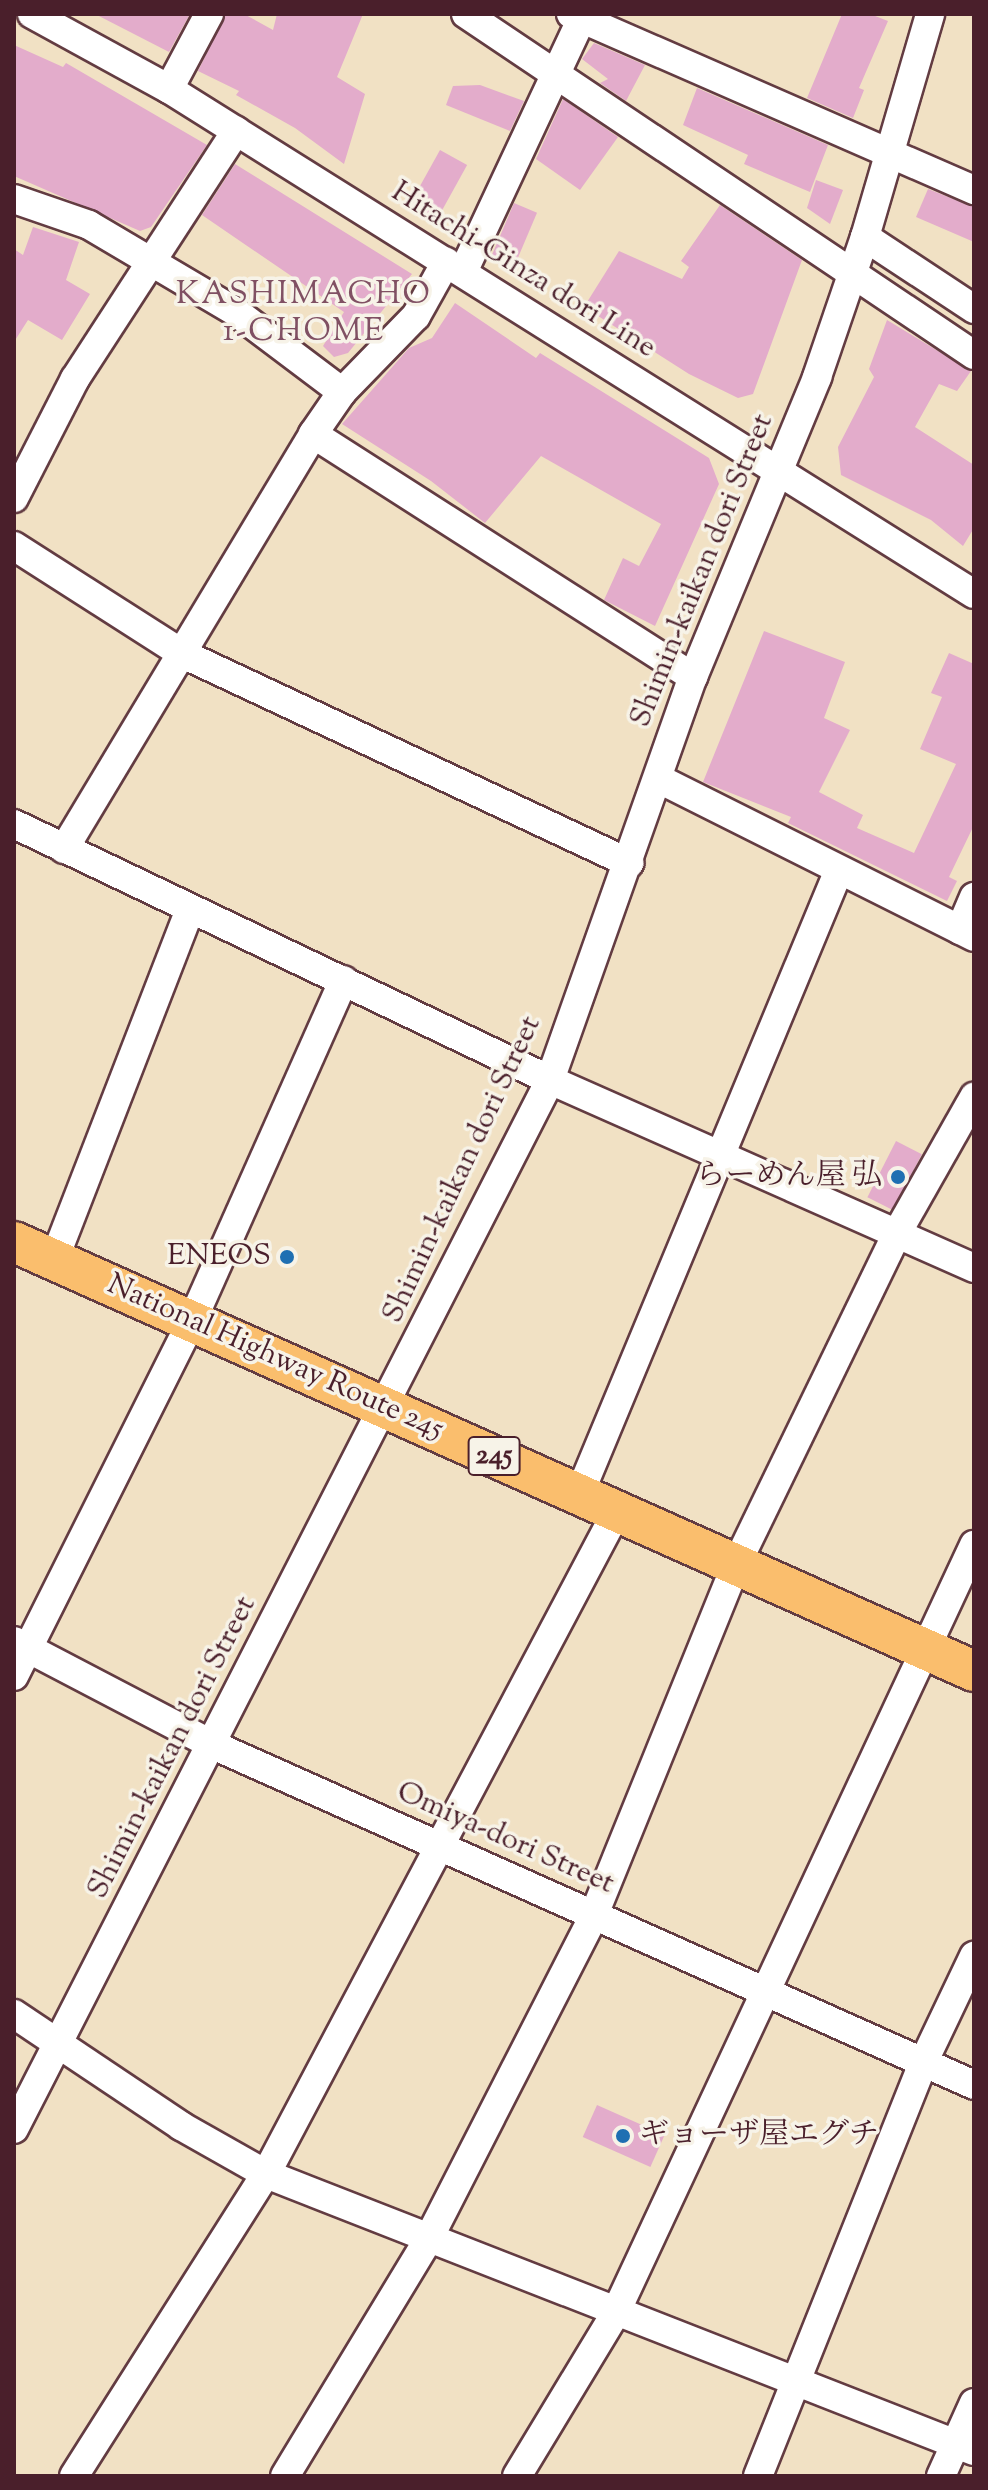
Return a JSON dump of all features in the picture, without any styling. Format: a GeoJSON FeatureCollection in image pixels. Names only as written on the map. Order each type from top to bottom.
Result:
{"type":"FeatureCollection","features":[{"type":"Feature","properties":{"kind":"highway","name":"National Highway Route 245"},"geometry":{"type":"LineString","coordinates":[[14,1242],[974,1671]]}},
{"type":"Feature","properties":{"kind":"street","name":"Hitachi-Ginza dori Line"},"geometry":{"type":"LineString","coordinates":[[32,14],[169,89],[974,594]]}},
{"type":"Feature","properties":{"kind":"street"},"geometry":{"type":"LineString","coordinates":[[169,89],[209,14]]}},
{"type":"Feature","properties":{"kind":"street"},"geometry":{"type":"LineString","coordinates":[[466,14],[974,355]]}},
{"type":"Feature","properties":{"kind":"street","name":"Shimin-kaikan dori Street"},"geometry":{"type":"LineString","coordinates":[[14,2129],[386,1408],[550,1080],[693,677],[778,473],[853,275],[930,14]]}},
{"type":"Feature","properties":{"kind":"street"},"geometry":{"type":"LineString","coordinates":[[64,849],[313,434],[342,392],[416,316],[455,267],[580,16],[974,190]]}},
{"type":"Feature","properties":{"kind":"street"},"geometry":{"type":"LineString","coordinates":[[14,498],[75,379],[151,257],[236,131]]}},
{"type":"Feature","properties":{"kind":"street"},"geometry":{"type":"LineString","coordinates":[[14,199],[89,225],[151,257],[236,312],[342,392]]}},
{"type":"Feature","properties":{"kind":"street"},"geometry":{"type":"LineString","coordinates":[[865,237],[974,309]]}},
{"type":"Feature","properties":{"kind":"street"},"geometry":{"type":"LineString","coordinates":[[313,434],[693,677]]}},
{"type":"Feature","properties":{"kind":"street"},"geometry":{"type":"LineString","coordinates":[[14,546],[183,654],[629,863]]}},
{"type":"Feature","properties":{"kind":"street"},"geometry":{"type":"LineString","coordinates":[[659,779],[967,934],[974,897]]}},
{"type":"Feature","properties":{"kind":"street"},"geometry":{"type":"LineString","coordinates":[[14,824],[550,1080],[974,1268]]}},
{"type":"Feature","properties":{"kind":"street"},"geometry":{"type":"LineString","coordinates":[[579,1495],[723,1158],[839,870]]}},
{"type":"Feature","properties":{"kind":"street"},"geometry":{"type":"LineString","coordinates":[[54,1260],[190,909]]}},
{"type":"Feature","properties":{"kind":"street"},"geometry":{"type":"LineString","coordinates":[[14,1676],[21,1645],[192,1321],[344,980]]}},
{"type":"Feature","properties":{"kind":"street"},"geometry":{"type":"LineString","coordinates":[[285,2476],[429,2238],[593,1917],[737,1563],[896,1235],[974,1097]]}},
{"type":"Feature","properties":{"kind":"street"},"geometry":{"type":"LineString","coordinates":[[74,2476],[266,2174],[617,1511]]}},
{"type":"Feature","properties":{"kind":"street"},"geometry":{"type":"LineString","coordinates":[[517,2476],[615,2314],[768,1995],[974,1545]]}},
{"type":"Feature","properties":{"kind":"street","name":"Omiya-dori Street"},"geometry":{"type":"LineString","coordinates":[[21,1645],[213,1745],[974,2085]]}},
{"type":"Feature","properties":{"kind":"street"},"geometry":{"type":"LineString","coordinates":[[758,2476],[923,2063],[974,1956]]}},
{"type":"Feature","properties":{"kind":"street"},"geometry":{"type":"LineString","coordinates":[[14,2014],[56,2047],[266,2174],[615,2314],[964,2447]]}},
{"type":"Feature","properties":{"kind":"street"},"geometry":{"type":"LineString","coordinates":[[941,2476],[964,2447],[974,2403]]}},
{"type":"Feature","properties":{"kind":"building"},"geometry":{"type":"Polygon","coordinates":[[[95,14],[190,14],[169,52],[95,14]]]}},
{"type":"Feature","properties":{"kind":"building"},"geometry":{"type":"Polygon","coordinates":[[[226,14],[244,14],[273,30],[277,14],[363,14],[337,77],[365,94],[344,164],[295,128],[236,95],[239,91],[198,71],[226,14]]]}},
{"type":"Feature","properties":{"kind":"building"},"geometry":{"type":"Polygon","coordinates":[[[842,14],[870,14],[888,21],[859,88],[864,90],[853,118],[807,98],[842,14]]]}},
{"type":"Feature","properties":{"kind":"building"},"geometry":{"type":"Polygon","coordinates":[[[594,43],[645,65],[626,101],[600,83],[608,79],[582,59],[594,43]]]}},
{"type":"Feature","properties":{"kind":"building"},"geometry":{"type":"Polygon","coordinates":[[[14,45],[63,67],[66,63],[207,145],[151,227],[140,231],[14,176],[14,45]]]}},
{"type":"Feature","properties":{"kind":"building"},"geometry":{"type":"Polygon","coordinates":[[[480,85],[524,101],[510,131],[446,105],[453,86],[480,85]]]}},
{"type":"Feature","properties":{"kind":"building"},"geometry":{"type":"Polygon","coordinates":[[[697,88],[828,145],[810,192],[744,164],[748,155],[683,125],[697,88]]]}},
{"type":"Feature","properties":{"kind":"building"},"geometry":{"type":"Polygon","coordinates":[[[563,99],[618,137],[580,190],[536,159],[563,99]]]}},
{"type":"Feature","properties":{"kind":"building"},"geometry":{"type":"Polygon","coordinates":[[[440,150],[467,165],[438,218],[410,203],[440,150]]]}},
{"type":"Feature","properties":{"kind":"building"},"geometry":{"type":"Polygon","coordinates":[[[235,164],[412,274],[348,353],[334,357],[323,346],[344,312],[202,215],[235,164]]]}},
{"type":"Feature","properties":{"kind":"building"},"geometry":{"type":"Polygon","coordinates":[[[816,180],[843,190],[830,224],[807,208],[816,180]]]}},
{"type":"Feature","properties":{"kind":"building"},"geometry":{"type":"Polygon","coordinates":[[[928,189],[974,207],[974,242],[916,217],[928,189]]]}},
{"type":"Feature","properties":{"kind":"building"},"geometry":{"type":"Polygon","coordinates":[[[514,203],[537,213],[513,270],[490,260],[514,203]]]}},
{"type":"Feature","properties":{"kind":"building"},"geometry":{"type":"Polygon","coordinates":[[[720,205],[802,260],[753,394],[738,398],[689,374],[584,307],[619,251],[682,279],[689,267],[681,261],[720,205]]]}},
{"type":"Feature","properties":{"kind":"building"},"geometry":{"type":"Polygon","coordinates":[[[33,227],[79,242],[66,280],[90,294],[62,340],[28,320],[14,342],[14,249],[23,255],[33,227]]]}},
{"type":"Feature","properties":{"kind":"building"},"geometry":{"type":"Polygon","coordinates":[[[455,303],[536,358],[540,353],[709,458],[719,484],[655,626],[604,600],[623,558],[639,566],[661,524],[541,456],[485,523],[431,481],[342,424],[409,348],[432,338],[455,303]]]}},
{"type":"Feature","properties":{"kind":"building"},"geometry":{"type":"Polygon","coordinates":[[[887,320],[971,371],[957,391],[939,384],[915,427],[974,465],[974,528],[963,546],[931,520],[841,475],[838,447],[874,377],[869,369],[887,320]]]}},
{"type":"Feature","properties":{"kind":"building"},"geometry":{"type":"Polygon","coordinates":[[[764,631],[845,662],[824,718],[850,730],[819,792],[863,815],[857,828],[914,853],[956,764],[920,749],[942,697],[931,693],[949,653],[974,664],[974,825],[949,877],[957,881],[947,901],[788,823],[791,817],[703,782],[764,631]]]}},
{"type":"Feature","properties":{"kind":"building","name":"らーめん屋 弘"},"geometry":{"type":"Polygon","coordinates":[[[896,1141],[922,1154],[893,1210],[867,1197],[896,1141]]]}},
{"type":"Feature","properties":{"kind":"building","name":"ギョーザ屋エグチ"},"geometry":{"type":"Polygon","coordinates":[[[597,2105],[665,2135],[650,2167],[583,2137],[597,2105]]]}},
{"type":"Feature","properties":{"kind":"place","name":"らーめん屋 弘"},"geometry":{"type":"Point","coordinates":[898,1177]}},
{"type":"Feature","properties":{"kind":"place","name":"ENEOS"},"geometry":{"type":"Point","coordinates":[287,1257]}},
{"type":"Feature","properties":{"kind":"place","name":"ギョーザ屋エグチ"},"geometry":{"type":"Point","coordinates":[623,2136]}},
{"type":"Feature","properties":{"kind":"district","name":"KASHIMACHO 1-CHOME"},"geometry":{"type":"Point","coordinates":[304,314]}}]}
